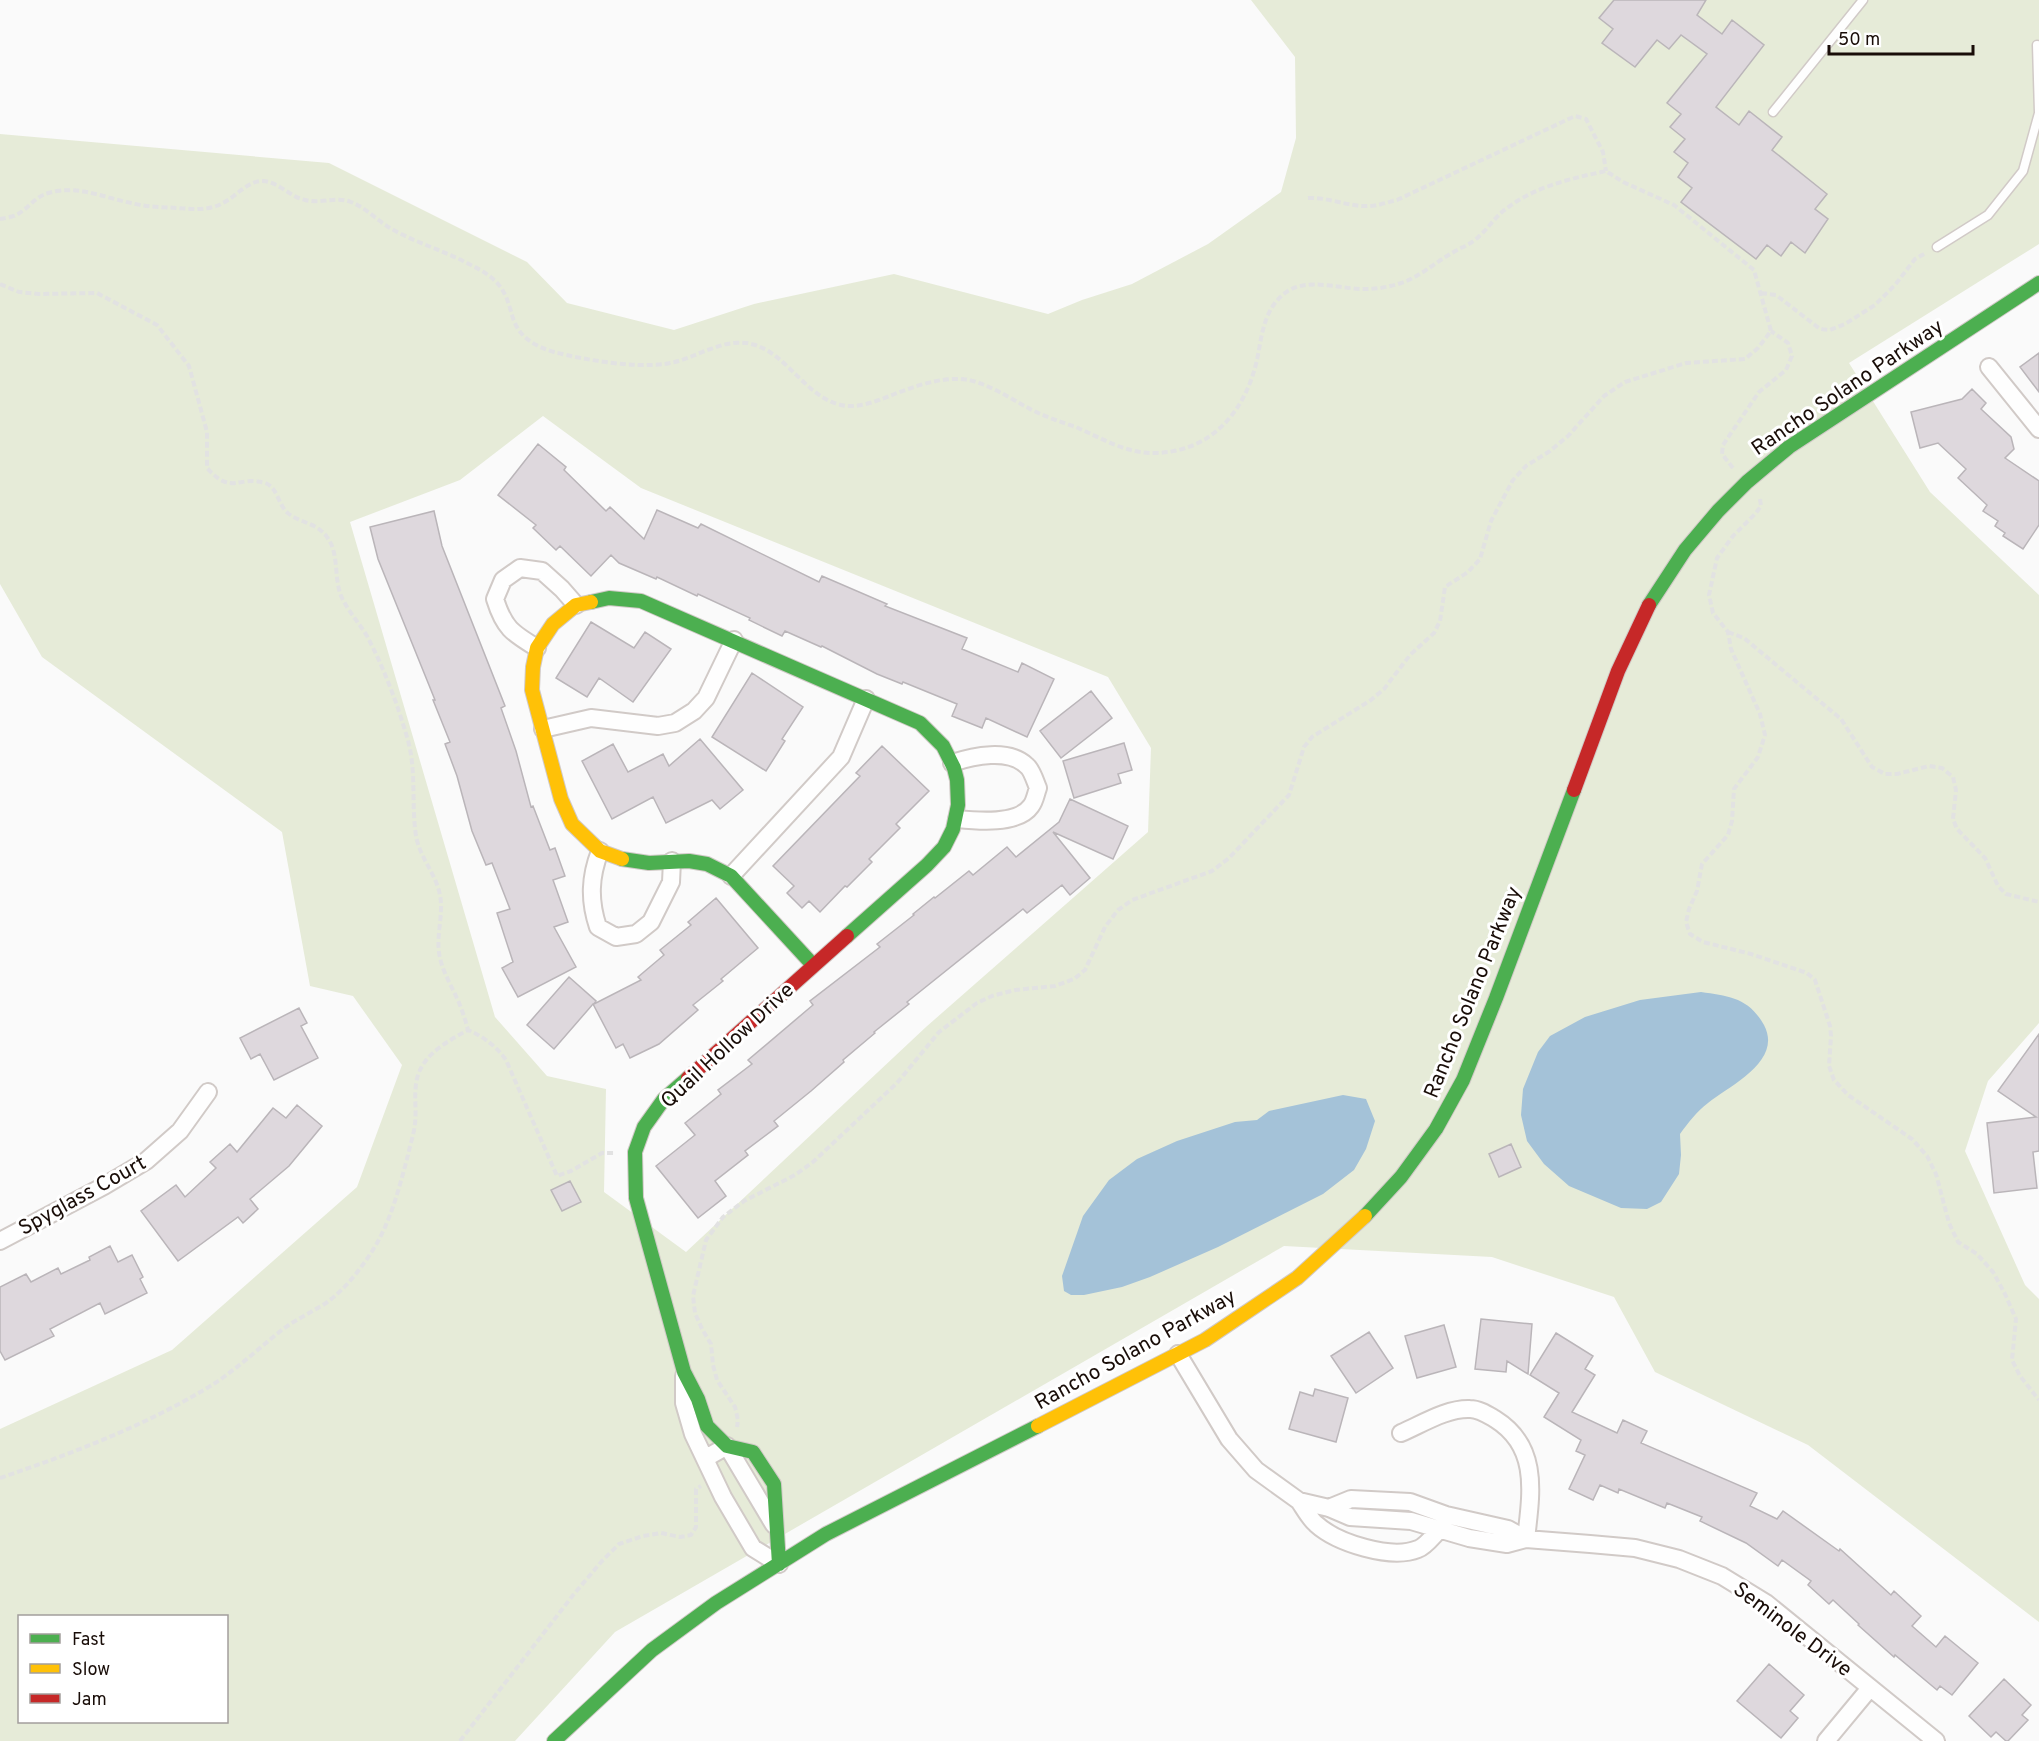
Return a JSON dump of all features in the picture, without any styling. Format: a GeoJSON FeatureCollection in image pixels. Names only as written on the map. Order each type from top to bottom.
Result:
{"type":"FeatureCollection","features":[{"type":"Feature","properties":{"kind":"street","name":"Rancho Solano Parkway"},"geometry":{"type":"LineString","coordinates":[[554,1741],[652,1650],[716,1603],[826,1534],[1205,1340],[1297,1278],[1358,1224],[1401,1177],[1436,1129],[1463,1080],[1618,671],[1645,612],[1685,550],[1718,511],[1747,482],[1789,447],[2039,283]]}},
{"type":"Feature","properties":{"kind":"street"},"geometry":{"type":"LineString","coordinates":[[1989,367],[2039,429]]}},
{"type":"Feature","properties":{"kind":"street"},"geometry":{"type":"LineString","coordinates":[[537,648],[516,635],[501,619],[495,599],[503,580],[520,568],[542,571],[576,604]]}},
{"type":"Feature","properties":{"kind":"street","name":"Quail Hollow Drive"},"geometry":{"type":"LineString","coordinates":[[779,1564],[778,1534],[727,1446],[707,1426],[698,1399],[684,1372],[636,1198],[635,1152],[644,1127],[664,1099],[927,866],[948,841],[957,819],[959,790],[952,763],[942,746],[920,723],[641,601],[609,598],[576,604],[553,624],[537,648],[532,690],[561,799],[572,824],[600,851],[618,859],[649,863],[672,861],[706,864],[731,876],[813,965]]}},
{"type":"Feature","properties":{"kind":"street"},"geometry":{"type":"LineString","coordinates":[[543,729],[591,718],[658,726],[675,723],[694,711],[706,698],[734,640]]}},
{"type":"Feature","properties":{"kind":"street"},"geometry":{"type":"LineString","coordinates":[[731,876],[841,757],[866,699]]}},
{"type":"Feature","properties":{"kind":"street"},"geometry":{"type":"LineString","coordinates":[[952,763],[969,758],[1009,756],[1028,766],[1038,788],[1031,807],[1014,818],[982,821],[957,819]]}},
{"type":"Feature","properties":{"kind":"street"},"geometry":{"type":"LineString","coordinates":[[600,851],[594,866],[591,906],[598,927],[616,937],[636,934],[651,922],[671,882],[672,861]]}},
{"type":"Feature","properties":{"kind":"street","name":"Spyglass Court"},"geometry":{"type":"LineString","coordinates":[[0,1241],[146,1161],[180,1131],[208,1092]]}},
{"type":"Feature","properties":{"kind":"street","name":"Seminole Drive"},"geometry":{"type":"LineString","coordinates":[[1178,1354],[1229,1439],[1256,1470],[1299,1501],[1315,1524],[1341,1540],[1370,1549],[1405,1553],[1420,1548],[1439,1530]]}},
{"type":"Feature","properties":{"kind":"street","name":"Quail Hollow Drive"},"geometry":{"type":"LineString","coordinates":[[684,1372],[684,1403],[693,1434],[723,1497],[753,1548],[779,1564]]}},
{"type":"Feature","properties":{"kind":"street"},"geometry":{"type":"LineString","coordinates":[[1401,1433],[1449,1412],[1471,1409],[1488,1414],[1508,1427],[1523,1448],[1531,1474],[1526,1539]]}},
{"type":"Feature","properties":{"kind":"street"},"geometry":{"type":"LineString","coordinates":[[706,1458],[727,1446]]}},
{"type":"Feature","properties":{"kind":"street","name":"Seminole Drive"},"geometry":{"type":"LineString","coordinates":[[1329,1508],[1351,1499],[1410,1502],[1446,1515],[1508,1529],[1526,1539]]}},
{"type":"Feature","properties":{"kind":"street","name":"Seminole Drive"},"geometry":{"type":"LineString","coordinates":[[1299,1501],[1329,1508],[1350,1517],[1411,1521],[1439,1530],[1507,1544],[1526,1539],[1635,1548],[1679,1559],[1722,1576],[1766,1603],[1936,1741]]}},
{"type":"Feature","properties":{"kind":"street"},"geometry":{"type":"LineString","coordinates":[[1826,1741],[1870,1688]]}},
{"type":"Feature","properties":{"kind":"lane"},"geometry":{"type":"LineString","coordinates":[[1773,112],[1863,0]]}},
{"type":"Feature","properties":{"kind":"lane"},"geometry":{"type":"LineString","coordinates":[[1937,247],[1988,215],[2023,171],[2039,113],[2037,45]]}},
{"type":"Feature","properties":{"kind":"path"},"geometry":{"type":"LineString","coordinates":[[1308,198],[1319,197],[1344,204],[1370,206],[1397,200],[1575,116],[1586,118],[1603,152],[1605,171]]}},
{"type":"Feature","properties":{"kind":"path"},"geometry":{"type":"LineString","coordinates":[[0,219],[19,214],[42,195],[61,190],[82,191],[133,204],[202,209],[220,205],[247,185],[260,181],[273,183],[298,198],[310,202],[340,199],[352,202],[391,228],[489,275],[503,291],[514,324],[522,336],[535,345],[554,352],[625,364],[663,364],[688,359],[736,341],[751,343],[770,351],[818,394],[834,403],[850,407],[871,403],[949,379],[968,379],[986,385],[1040,414],[1131,451],[1154,453],[1183,450],[1206,440],[1221,428],[1248,388],[1256,364],[1263,325],[1272,308],[1287,292],[1299,286],[1319,285],[1365,290],[1405,282],[1473,242],[1502,212],[1523,198],[1547,185],[1605,171],[1623,182],[1674,205],[1754,270],[1771,331],[1788,343],[1792,356],[1786,370],[1758,392],[1722,445],[1722,454],[1733,468]]}},
{"type":"Feature","properties":{"kind":"path"},"geometry":{"type":"LineString","coordinates":[[1761,293],[1776,296],[1820,329],[1830,330],[1845,324],[1875,305],[1895,285],[1915,259],[1937,247]]}},
{"type":"Feature","properties":{"kind":"path"},"geometry":{"type":"LineString","coordinates":[[0,284],[19,292],[38,294],[97,293],[157,325],[189,366],[207,432],[207,468],[217,479],[227,484],[255,481],[267,483],[276,492],[281,505],[289,514],[319,528],[329,538],[341,596],[378,658],[408,738],[413,759],[415,829],[418,848],[437,884],[441,897],[438,937],[440,958],[447,979],[461,1007],[468,1030],[483,1037],[498,1049],[506,1060],[557,1176],[571,1171],[602,1153],[635,1152]]}},
{"type":"Feature","properties":{"kind":"path"},"geometry":{"type":"LineString","coordinates":[[727,1446],[735,1434],[738,1420],[735,1407],[717,1380],[711,1344],[695,1313],[693,1296],[706,1240],[723,1217],[744,1201],[795,1175],[813,1162],[897,1083],[939,1032],[977,1003],[1015,990],[1055,986],[1074,979],[1084,970],[1105,927],[1118,910],[1132,900],[1212,871],[1229,858],[1289,795],[1304,747],[1312,737],[1371,700],[1384,689],[1410,655],[1434,633],[1440,621],[1445,587],[1468,572],[1480,559],[1491,521],[1513,480],[1526,466],[1568,436],[1604,396],[1625,382],[1686,363],[1745,359],[1758,348],[1771,331]]}},
{"type":"Feature","properties":{"kind":"path"},"geometry":{"type":"LineString","coordinates":[[1760,498],[1761,506],[1756,513],[1733,536],[1717,558],[1709,595],[1713,613],[1728,632],[1731,649],[1760,714],[1765,735],[1758,757],[1734,789],[1732,821],[1728,835],[1702,864],[1698,875],[1697,891],[1686,922],[1690,934],[1703,942],[1751,954],[1807,973],[1815,980],[1830,1026],[1829,1066],[1834,1080],[1848,1095],[1912,1139],[1927,1156],[1936,1174],[1949,1223],[1958,1242],[1977,1254],[1992,1272],[2005,1294],[2016,1319],[2012,1360],[2020,1377],[2039,1400]]}},
{"type":"Feature","properties":{"kind":"path"},"geometry":{"type":"LineString","coordinates":[[1728,632],[1744,638],[1841,719],[1872,767],[1885,774],[1897,774],[1929,766],[1942,768],[1953,777],[1956,790],[1953,819],[1957,829],[1985,858],[1998,886],[2006,894],[2039,902]]}},
{"type":"Feature","properties":{"kind":"path"},"geometry":{"type":"LineString","coordinates":[[0,1478],[89,1446],[164,1412],[213,1384],[284,1329],[338,1292],[358,1270],[387,1223],[415,1126],[416,1085],[420,1069],[445,1043],[468,1030]]}},
{"type":"Feature","properties":{"kind":"path"},"geometry":{"type":"LineString","coordinates":[[460,1741],[574,1594],[620,1544],[661,1533],[680,1537],[691,1535],[696,1527],[696,1489],[714,1477]]}},
{"type":"Feature","properties":{"kind":"green space"},"geometry":{"type":"Polygon","coordinates":[[[1251,0],[2039,0],[2039,244],[1849,363],[1930,492],[2039,595],[2039,1023],[1988,1081],[1965,1151],[2025,1285],[2039,1299],[2039,1622],[1808,1445],[1655,1372],[1614,1297],[1492,1257],[1284,1246],[615,1632],[515,1741],[0,1741],[0,1429],[172,1350],[357,1187],[402,1065],[353,996],[310,986],[282,832],[42,657],[0,584],[0,134],[329,163],[527,262],[567,303],[674,330],[754,304],[894,274],[1048,314],[1132,284],[1208,244],[1281,192],[1296,138],[1295,57],[1251,0]],[[543,416],[460,480],[350,522],[495,1017],[547,1076],[606,1089],[604,1192],[686,1252],[926,1027],[1148,832],[1151,748],[1108,677],[641,488],[543,416]]]}},
{"type":"Feature","properties":{"kind":"water"},"geometry":{"type":"Polygon","coordinates":[[[1701,992],[1729,997],[1752,1009],[1764,1025],[1768,1038],[1761,1061],[1752,1071],[1708,1103],[1689,1121],[1680,1134],[1679,1174],[1661,1202],[1647,1209],[1621,1208],[1569,1186],[1544,1164],[1527,1141],[1521,1115],[1523,1089],[1538,1052],[1550,1036],[1585,1017],[1640,1000],[1701,992]]]}},
{"type":"Feature","properties":{"kind":"water"},"geometry":{"type":"Polygon","coordinates":[[[1343,1095],[1366,1099],[1375,1121],[1366,1149],[1354,1170],[1323,1194],[1218,1247],[1150,1277],[1122,1287],[1084,1295],[1071,1295],[1064,1291],[1062,1276],[1083,1216],[1109,1180],[1137,1159],[1177,1141],[1235,1122],[1257,1120],[1269,1111],[1343,1095]]]}},
{"type":"Feature","properties":{"kind":"building"},"geometry":{"type":"Polygon","coordinates":[[[1614,0],[1706,0],[1697,15],[1722,34],[1732,20],[1764,45],[1716,107],[1739,125],[1749,111],[1782,137],[1772,150],[1827,194],[1815,209],[1828,219],[1805,253],[1791,242],[1781,256],[1767,245],[1756,259],[1681,202],[1692,188],[1678,177],[1688,163],[1674,152],[1685,139],[1670,127],[1681,114],[1667,103],[1707,54],[1681,35],[1669,49],[1657,40],[1635,67],[1602,43],[1613,29],[1599,18],[1614,0]]]}},
{"type":"Feature","properties":{"kind":"building"},"geometry":{"type":"Polygon","coordinates":[[[2039,353],[2039,392],[2020,367],[2039,353]]]}},
{"type":"Feature","properties":{"kind":"building"},"geometry":{"type":"Polygon","coordinates":[[[1972,389],[1986,403],[1981,409],[2011,437],[2014,449],[2005,458],[2039,481],[2039,525],[2023,549],[2003,536],[2005,533],[1995,526],[1998,521],[1983,511],[1987,505],[1958,478],[1966,469],[1938,443],[1920,448],[1911,412],[1962,399],[1972,389]]]}},
{"type":"Feature","properties":{"kind":"building"},"geometry":{"type":"Polygon","coordinates":[[[538,444],[566,467],[564,470],[606,511],[610,507],[644,539],[657,510],[698,528],[701,524],[819,582],[822,576],[887,604],[885,606],[967,638],[962,649],[1018,672],[1022,663],[1054,679],[1027,737],[986,718],[982,728],[952,716],[957,704],[877,674],[822,646],[785,631],[782,636],[698,594],[697,596],[657,577],[656,579],[619,563],[611,555],[591,576],[560,546],[556,550],[533,528],[536,525],[498,495],[538,444]]]}},
{"type":"Feature","properties":{"kind":"building"},"geometry":{"type":"Polygon","coordinates":[[[434,511],[442,546],[505,706],[501,708],[516,751],[531,807],[533,806],[550,850],[555,848],[565,876],[553,880],[568,922],[554,927],[576,967],[518,997],[502,968],[513,962],[497,913],[510,909],[492,863],[486,865],[472,831],[457,776],[445,744],[450,742],[378,559],[370,527],[434,511]]]}},
{"type":"Feature","properties":{"kind":"building"},"geometry":{"type":"Polygon","coordinates":[[[591,622],[634,648],[645,632],[671,649],[633,702],[599,678],[587,697],[556,678],[591,622]]]}},
{"type":"Feature","properties":{"kind":"building"},"geometry":{"type":"Polygon","coordinates":[[[752,673],[803,707],[782,739],[785,741],[766,771],[712,737],[752,673]]]}},
{"type":"Feature","properties":{"kind":"building"},"geometry":{"type":"Polygon","coordinates":[[[1091,691],[1112,718],[1061,758],[1040,731],[1091,691]]]}},
{"type":"Feature","properties":{"kind":"building"},"geometry":{"type":"Polygon","coordinates":[[[700,739],[743,790],[720,809],[712,800],[666,823],[653,797],[612,819],[582,761],[613,744],[628,772],[663,754],[669,766],[700,739]]]}},
{"type":"Feature","properties":{"kind":"building"},"geometry":{"type":"Polygon","coordinates":[[[1124,743],[1132,770],[1118,774],[1121,783],[1074,798],[1063,761],[1124,743]]]}},
{"type":"Feature","properties":{"kind":"building"},"geometry":{"type":"Polygon","coordinates":[[[882,746],[929,791],[896,824],[900,828],[869,859],[872,862],[820,912],[809,901],[802,908],[787,893],[794,886],[773,866],[860,776],[856,773],[882,746]]]}},
{"type":"Feature","properties":{"kind":"building"},"geometry":{"type":"Polygon","coordinates":[[[1070,799],[1128,826],[1113,859],[1053,832],[1090,878],[1070,895],[1062,885],[1027,913],[1023,909],[907,1002],[909,1004],[774,1121],[778,1126],[745,1151],[748,1155],[715,1181],[726,1196],[698,1218],[656,1166],[695,1135],[685,1123],[721,1094],[718,1090],[752,1064],[748,1060],[813,1005],[810,1001],[880,947],[877,944],[934,897],[969,871],[973,875],[1007,847],[1016,857],[1059,822],[1070,799]]]}},
{"type":"Feature","properties":{"kind":"building"},"geometry":{"type":"Polygon","coordinates":[[[716,898],[758,948],[693,1005],[698,1010],[659,1044],[630,1058],[623,1044],[616,1048],[593,1004],[554,1049],[527,1025],[569,977],[596,1001],[594,1004],[641,980],[638,977],[664,955],[660,950],[691,925],[688,922],[716,898]]]}},
{"type":"Feature","properties":{"kind":"building"},"geometry":{"type":"Polygon","coordinates":[[[299,1008],[307,1023],[301,1026],[318,1058],[274,1080],[260,1054],[251,1059],[240,1038],[299,1008]]]}},
{"type":"Feature","properties":{"kind":"building"},"geometry":{"type":"Polygon","coordinates":[[[2039,1034],[2039,1151],[2033,1152],[2037,1188],[1994,1193],[1987,1123],[2036,1117],[1998,1091],[2039,1034]]]}},
{"type":"Feature","properties":{"kind":"building"},"geometry":{"type":"Polygon","coordinates":[[[297,1105],[322,1126],[289,1166],[250,1199],[258,1209],[243,1223],[238,1217],[178,1261],[141,1211],[176,1185],[185,1197],[216,1168],[210,1162],[230,1144],[237,1152],[273,1108],[286,1118],[297,1105]]]}},
{"type":"Feature","properties":{"kind":"building"},"geometry":{"type":"Polygon","coordinates":[[[1511,1144],[1521,1167],[1499,1177],[1489,1154],[1511,1144]]]}},
{"type":"Feature","properties":{"kind":"building"},"geometry":{"type":"Polygon","coordinates":[[[570,1181],[581,1202],[562,1211],[551,1190],[570,1181]]]}},
{"type":"Feature","properties":{"kind":"building"},"geometry":{"type":"Polygon","coordinates":[[[110,1246],[118,1262],[132,1255],[143,1277],[140,1279],[147,1293],[105,1314],[100,1303],[50,1329],[54,1336],[5,1360],[0,1351],[0,1287],[26,1274],[31,1282],[58,1268],[61,1274],[90,1260],[89,1257],[110,1246]]]}},
{"type":"Feature","properties":{"kind":"building"},"geometry":{"type":"Polygon","coordinates":[[[1481,1319],[1532,1324],[1528,1374],[1507,1361],[1506,1372],[1475,1369],[1481,1319]]]}},
{"type":"Feature","properties":{"kind":"building"},"geometry":{"type":"Polygon","coordinates":[[[1444,1325],[1456,1367],[1417,1378],[1405,1336],[1444,1325]]]}},
{"type":"Feature","properties":{"kind":"building"},"geometry":{"type":"Polygon","coordinates":[[[1369,1332],[1393,1368],[1356,1393],[1331,1356],[1369,1332]]]}},
{"type":"Feature","properties":{"kind":"building"},"geometry":{"type":"Polygon","coordinates":[[[1556,1333],[1593,1356],[1585,1369],[1595,1375],[1572,1412],[1617,1433],[1623,1420],[1647,1431],[1641,1443],[1757,1493],[1750,1506],[1777,1519],[1783,1511],[1839,1551],[1840,1549],[1891,1595],[1894,1591],[1921,1616],[1912,1626],[1936,1647],[1945,1636],[1978,1663],[1952,1695],[1940,1686],[1937,1690],[1895,1655],[1894,1657],[1833,1600],[1829,1604],[1808,1585],[1811,1581],[1782,1560],[1778,1566],[1746,1543],[1700,1521],[1702,1517],[1667,1503],[1665,1508],[1619,1489],[1618,1493],[1600,1485],[1593,1500],[1569,1489],[1585,1455],[1576,1451],[1581,1440],[1544,1417],[1559,1393],[1530,1375],[1556,1333]]]}},
{"type":"Feature","properties":{"kind":"building"},"geometry":{"type":"Polygon","coordinates":[[[1315,1389],[1348,1398],[1336,1442],[1289,1429],[1300,1392],[1313,1396],[1315,1389]]]}},
{"type":"Feature","properties":{"kind":"building"},"geometry":{"type":"Polygon","coordinates":[[[1769,1664],[1804,1695],[1790,1711],[1798,1718],[1781,1738],[1737,1701],[1769,1664]]]}},
{"type":"Feature","properties":{"kind":"building"},"geometry":{"type":"Polygon","coordinates":[[[2004,1679],[2031,1705],[2022,1715],[2028,1720],[2008,1741],[1996,1732],[1991,1737],[1969,1716],[2004,1679]]]}},
{"type":"Feature","properties":{"kind":"traffic: fast"},"geometry":{"type":"LineString","coordinates":[[1649,605],[1685,550],[1718,511],[1747,482],[1789,447],[2039,283]]}},
{"type":"Feature","properties":{"kind":"traffic: fast"},"geometry":{"type":"LineString","coordinates":[[591,602],[609,598],[641,601],[920,723],[943,746],[954,768],[958,805],[953,829],[944,847],[847,936]]}},
{"type":"Feature","properties":{"kind":"traffic: fast"},"geometry":{"type":"LineString","coordinates":[[1365,1216],[1401,1177],[1436,1129],[1463,1080],[1574,790]]}},
{"type":"Feature","properties":{"kind":"traffic: fast"},"geometry":{"type":"LineString","coordinates":[[622,859],[649,863],[689,861],[707,864],[731,876],[813,965]]}},
{"type":"Feature","properties":{"kind":"traffic: fast"},"geometry":{"type":"LineString","coordinates":[[688,1078],[664,1099],[644,1127],[635,1152],[636,1198],[684,1372],[698,1399],[707,1426],[727,1446],[753,1452],[774,1484],[779,1564]]}},
{"type":"Feature","properties":{"kind":"traffic: fast"},"geometry":{"type":"LineString","coordinates":[[554,1741],[652,1650],[716,1603],[826,1534],[1038,1426]]}},
{"type":"Feature","properties":{"kind":"traffic: slow"},"geometry":{"type":"LineString","coordinates":[[591,602],[576,605],[553,624],[537,648],[532,690],[561,799],[572,824],[600,851],[622,859]]}},
{"type":"Feature","properties":{"kind":"traffic: slow"},"geometry":{"type":"LineString","coordinates":[[1038,1426],[1205,1340],[1297,1278],[1365,1216]]}},
{"type":"Feature","properties":{"kind":"traffic: jam"},"geometry":{"type":"LineString","coordinates":[[1574,790],[1618,671],[1649,605]]}},
{"type":"Feature","properties":{"kind":"traffic: jam"},"geometry":{"type":"LineString","coordinates":[[688,1078],[847,936]]}}]}
